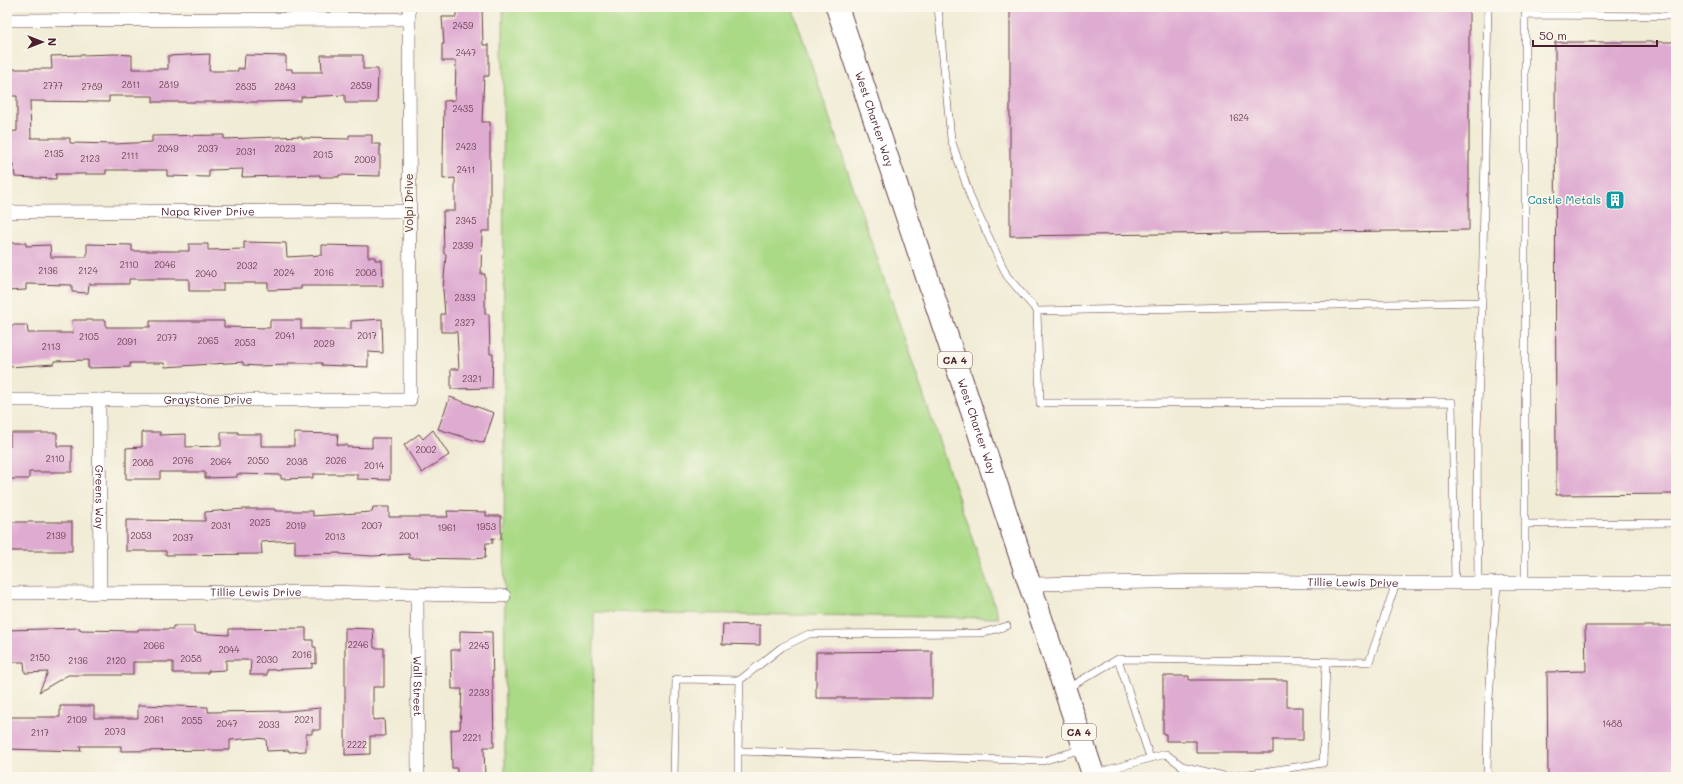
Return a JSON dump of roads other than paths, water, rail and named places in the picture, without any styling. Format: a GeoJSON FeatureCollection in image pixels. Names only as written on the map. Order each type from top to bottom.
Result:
{"type":"FeatureCollection","features":[{"type":"Feature","properties":{"kind":"highway","name":"West Charter Way"},"geometry":{"type":"LineString","coordinates":[[836,7],[1093,775]]}},
{"type":"Feature","properties":{"kind":"street"},"geometry":{"type":"LineString","coordinates":[[7,20],[121,13],[409,13]]}},
{"type":"Feature","properties":{"kind":"street","name":"Volpi Drive"},"geometry":{"type":"LineString","coordinates":[[409,13],[410,400]]}},
{"type":"Feature","properties":{"kind":"street","name":"Napa River Drive"},"geometry":{"type":"LineString","coordinates":[[7,212],[409,211]]}},
{"type":"Feature","properties":{"kind":"street","name":"Graystone Drive"},"geometry":{"type":"LineString","coordinates":[[7,400],[410,400]]}},
{"type":"Feature","properties":{"kind":"street","name":"Greens Way"},"geometry":{"type":"LineString","coordinates":[[99,400],[100,593]]}},
{"type":"Feature","properties":{"kind":"street","name":"Tillie Lewis Drive"},"geometry":{"type":"LineString","coordinates":[[1030,584],[1216,580],[1496,584],[1676,583]]}},
{"type":"Feature","properties":{"kind":"street","name":"Tillie Lewis Drive"},"geometry":{"type":"LineString","coordinates":[[7,593],[324,592],[417,596],[504,596]]}},
{"type":"Feature","properties":{"kind":"street","name":"Wall Street"},"geometry":{"type":"LineString","coordinates":[[417,596],[418,777]]}},
{"type":"Feature","properties":{"kind":"lane"},"geometry":{"type":"LineString","coordinates":[[938,7],[951,139],[971,199],[1007,276],[1037,311],[1040,403],[1452,402],[1455,583]]}},
{"type":"Feature","properties":{"kind":"lane"},"geometry":{"type":"LineString","coordinates":[[1478,583],[1477,429],[1482,302],[1488,7]]}},
{"type":"Feature","properties":{"kind":"lane"},"geometry":{"type":"LineString","coordinates":[[1525,583],[1525,15],[1676,16]]}},
{"type":"Feature","properties":{"kind":"lane"},"geometry":{"type":"LineString","coordinates":[[1037,311],[1482,302]]}},
{"type":"Feature","properties":{"kind":"lane"},"geometry":{"type":"LineString","coordinates":[[1525,524],[1676,523]]}},
{"type":"Feature","properties":{"kind":"lane"},"geometry":{"type":"LineString","coordinates":[[1064,690],[1118,659],[1369,662],[1396,583]]}},
{"type":"Feature","properties":{"kind":"lane"},"geometry":{"type":"LineString","coordinates":[[1487,777],[1488,713],[1496,584]]}},
{"type":"Feature","properties":{"kind":"lane"},"geometry":{"type":"LineString","coordinates":[[674,777],[676,679],[740,680],[782,648],[809,634],[982,633],[1007,626]]}},
{"type":"Feature","properties":{"kind":"lane"},"geometry":{"type":"LineString","coordinates":[[1118,659],[1150,758]]}},
{"type":"Feature","properties":{"kind":"lane"},"geometry":{"type":"LineString","coordinates":[[1093,775],[1166,754],[1182,766],[1228,777],[1322,763],[1326,661]]}},
{"type":"Feature","properties":{"kind":"lane"},"geometry":{"type":"LineString","coordinates":[[738,777],[740,680]]}},
{"type":"Feature","properties":{"kind":"lane"},"geometry":{"type":"LineString","coordinates":[[738,750],[1043,760],[1084,748]]}},
{"type":"Feature","properties":{"kind":"place","name":"Castle Metals"},"geometry":{"type":"Point","coordinates":[1615,200]}}]}
